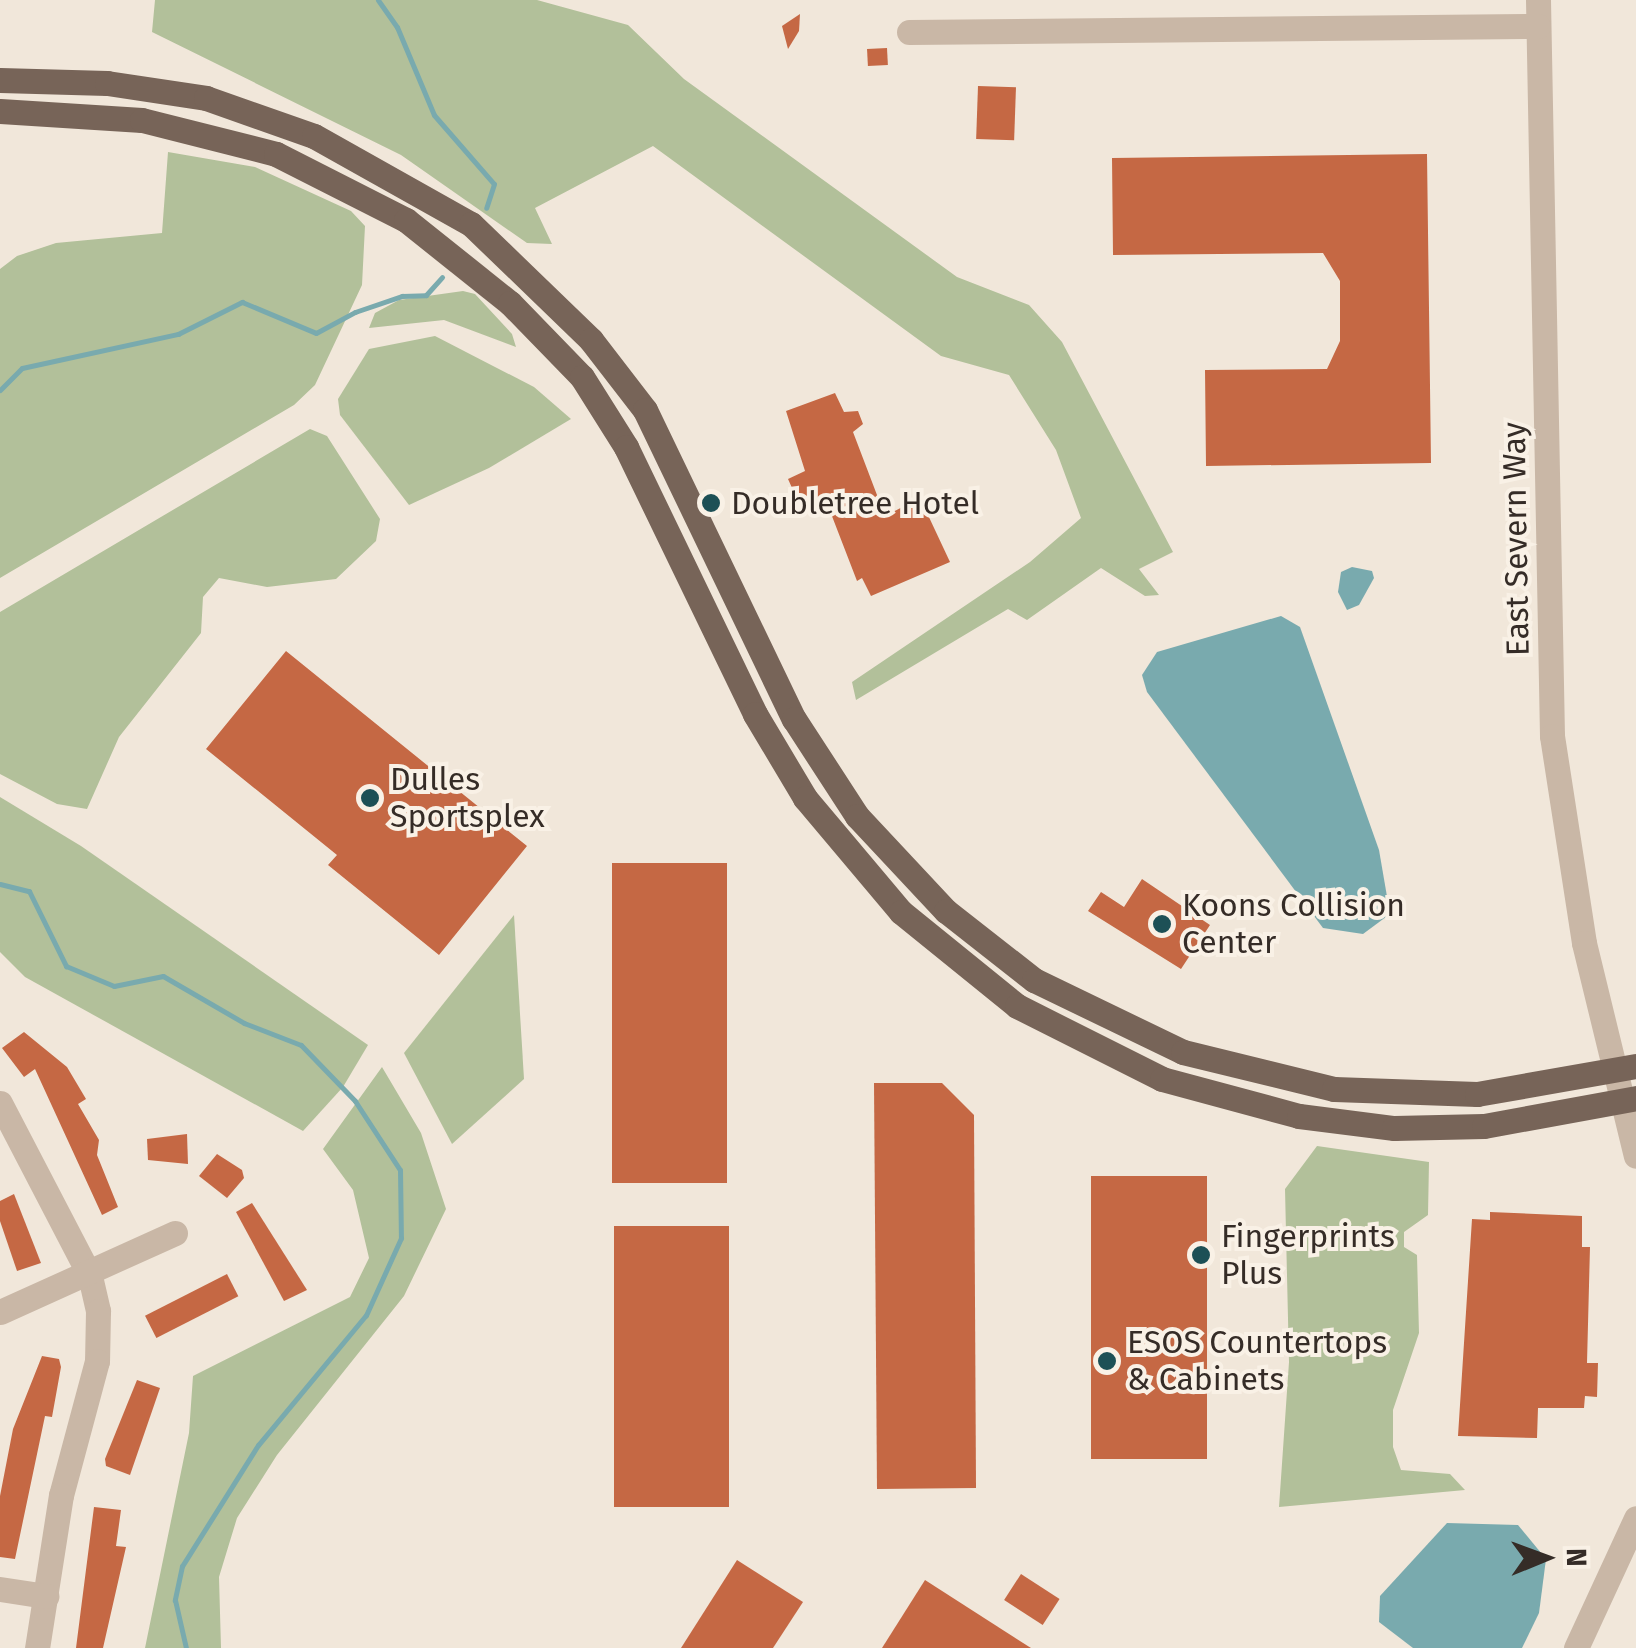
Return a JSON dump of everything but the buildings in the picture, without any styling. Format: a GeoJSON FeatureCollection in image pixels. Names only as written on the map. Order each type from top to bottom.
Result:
{"type":"FeatureCollection","features":[{"type":"Feature","properties":{"kind":"main road"},"geometry":{"type":"LineString","coordinates":[[0,80],[107,83],[206,98],[314,136],[471,224],[591,340],[645,410],[794,719],[857,816],[946,911],[1034,980],[1183,1052],[1316,1086],[1477,1094],[1627,1068]]}},
{"type":"Feature","properties":{"kind":"main road"},"geometry":{"type":"LineString","coordinates":[[0,112],[142,120],[276,154],[406,220],[510,303],[582,377],[626,447],[755,714],[805,798],[900,912],[1017,1006],[1162,1079],[1300,1116],[1394,1128],[1484,1126],[1630,1100]]}},
{"type":"Feature","properties":{"kind":"street"},"geometry":{"type":"LineString","coordinates":[[909,32],[1538,13]]}},
{"type":"Feature","properties":{"kind":"street","name":"East Severn Way"},"geometry":{"type":"LineString","coordinates":[[1538,13],[1552,736],[1580,925],[1627,1068],[1636,1156]]}},
{"type":"Feature","properties":{"kind":"street"},"geometry":{"type":"LineString","coordinates":[[0,1103],[90,1276],[98,1311],[98,1360],[66,1476],[38,1648]]}},
{"type":"Feature","properties":{"kind":"street"},"geometry":{"type":"LineString","coordinates":[[0,1312],[90,1276],[175,1233]]}},
{"type":"Feature","properties":{"kind":"street"},"geometry":{"type":"LineString","coordinates":[[1576,1648],[1636,1518]]}},
{"type":"Feature","properties":{"kind":"street"},"geometry":{"type":"LineString","coordinates":[[0,1588],[46,1596]]}},
{"type":"Feature","properties":{"kind":"green space"},"geometry":{"type":"Polygon","coordinates":[[[155,0],[537,0],[628,25],[684,79],[957,277],[1029,305],[1062,342],[1173,552],[1139,569],[1159,595],[1145,596],[1101,568],[1027,620],[1008,609],[856,700],[852,682],[1030,562],[1081,518],[1056,450],[1009,375],[941,356],[653,146],[535,208],[552,244],[527,243],[401,155],[152,32],[155,0]]]}},
{"type":"Feature","properties":{"kind":"green space"},"geometry":{"type":"Polygon","coordinates":[[[168,152],[255,167],[351,211],[365,226],[362,285],[315,385],[294,405],[0,578],[0,269],[17,256],[56,243],[162,233],[168,152]]]}},
{"type":"Feature","properties":{"kind":"green space"},"geometry":{"type":"Polygon","coordinates":[[[463,291],[475,294],[512,334],[516,347],[444,320],[369,328],[375,313],[399,300],[463,291]]]}},
{"type":"Feature","properties":{"kind":"green space"},"geometry":{"type":"Polygon","coordinates":[[[435,336],[534,387],[571,419],[489,468],[409,505],[340,415],[338,399],[369,349],[435,336]]]}},
{"type":"Feature","properties":{"kind":"green space"},"geometry":{"type":"Polygon","coordinates":[[[310,429],[327,436],[380,519],[376,541],[336,579],[267,587],[219,578],[203,597],[201,633],[119,737],[87,809],[57,804],[0,774],[0,612],[310,429]]]}},
{"type":"Feature","properties":{"kind":"green space"},"geometry":{"type":"Polygon","coordinates":[[[0,797],[81,846],[368,1045],[343,1087],[303,1131],[25,977],[0,952],[0,797]]]}},
{"type":"Feature","properties":{"kind":"green space"},"geometry":{"type":"Polygon","coordinates":[[[514,915],[524,1079],[452,1144],[404,1053],[514,915]]]}},
{"type":"Feature","properties":{"kind":"green space"},"geometry":{"type":"Polygon","coordinates":[[[382,1067],[421,1133],[446,1209],[404,1296],[277,1455],[237,1518],[219,1577],[221,1648],[145,1648],[189,1433],[193,1376],[350,1297],[369,1258],[353,1190],[323,1149],[382,1067]]]}},
{"type":"Feature","properties":{"kind":"green space"},"geometry":{"type":"Polygon","coordinates":[[[1317,1146],[1429,1162],[1428,1215],[1404,1232],[1404,1247],[1417,1255],[1419,1333],[1393,1410],[1393,1447],[1401,1470],[1450,1474],[1465,1490],[1279,1507],[1289,1362],[1285,1189],[1317,1146]]]}},
{"type":"Feature","properties":{"kind":"water"},"geometry":{"type":"Polygon","coordinates":[[[1352,567],[1372,571],[1374,578],[1359,605],[1347,610],[1338,592],[1341,572],[1352,567]]]}},
{"type":"Feature","properties":{"kind":"water"},"geometry":{"type":"Polygon","coordinates":[[[1281,616],[1300,627],[1379,850],[1390,914],[1363,934],[1323,928],[1147,692],[1142,675],[1157,652],[1281,616]]]}},
{"type":"Feature","properties":{"kind":"water"},"geometry":{"type":"Polygon","coordinates":[[[1447,1523],[1518,1525],[1546,1559],[1539,1613],[1522,1648],[1413,1648],[1379,1622],[1380,1596],[1447,1523]]]}},
{"type":"Feature","properties":{"kind":"waterway"},"geometry":{"type":"LineString","coordinates":[[378,0],[397,27],[434,115],[494,184],[486,208]]}},
{"type":"Feature","properties":{"kind":"waterway"},"geometry":{"type":"LineString","coordinates":[[0,390],[22,368],[178,334],[242,302],[316,333],[355,312],[402,296],[426,295],[442,277]]}},
{"type":"Feature","properties":{"kind":"waterway"},"geometry":{"type":"LineString","coordinates":[[0,884],[29,891],[66,966],[114,986],[163,976],[244,1023],[301,1045],[355,1101],[400,1170],[401,1238],[366,1315],[258,1445],[182,1566],[175,1600],[186,1648]]}},
{"type":"Feature","properties":{"kind":"place","name":"Doubletree Hotel"},"geometry":{"type":"Point","coordinates":[711,503]}},
{"type":"Feature","properties":{"kind":"place","name":"Dulles Sportsplex"},"geometry":{"type":"Point","coordinates":[370,798]}},
{"type":"Feature","properties":{"kind":"place","name":"Koons Collision Center"},"geometry":{"type":"Point","coordinates":[1162,924]}},
{"type":"Feature","properties":{"kind":"place","name":"Fingerprints Plus"},"geometry":{"type":"Point","coordinates":[1201,1255]}},
{"type":"Feature","properties":{"kind":"place","name":"ESOS Countertops & Cabinets"},"geometry":{"type":"Point","coordinates":[1107,1361]}}]}
